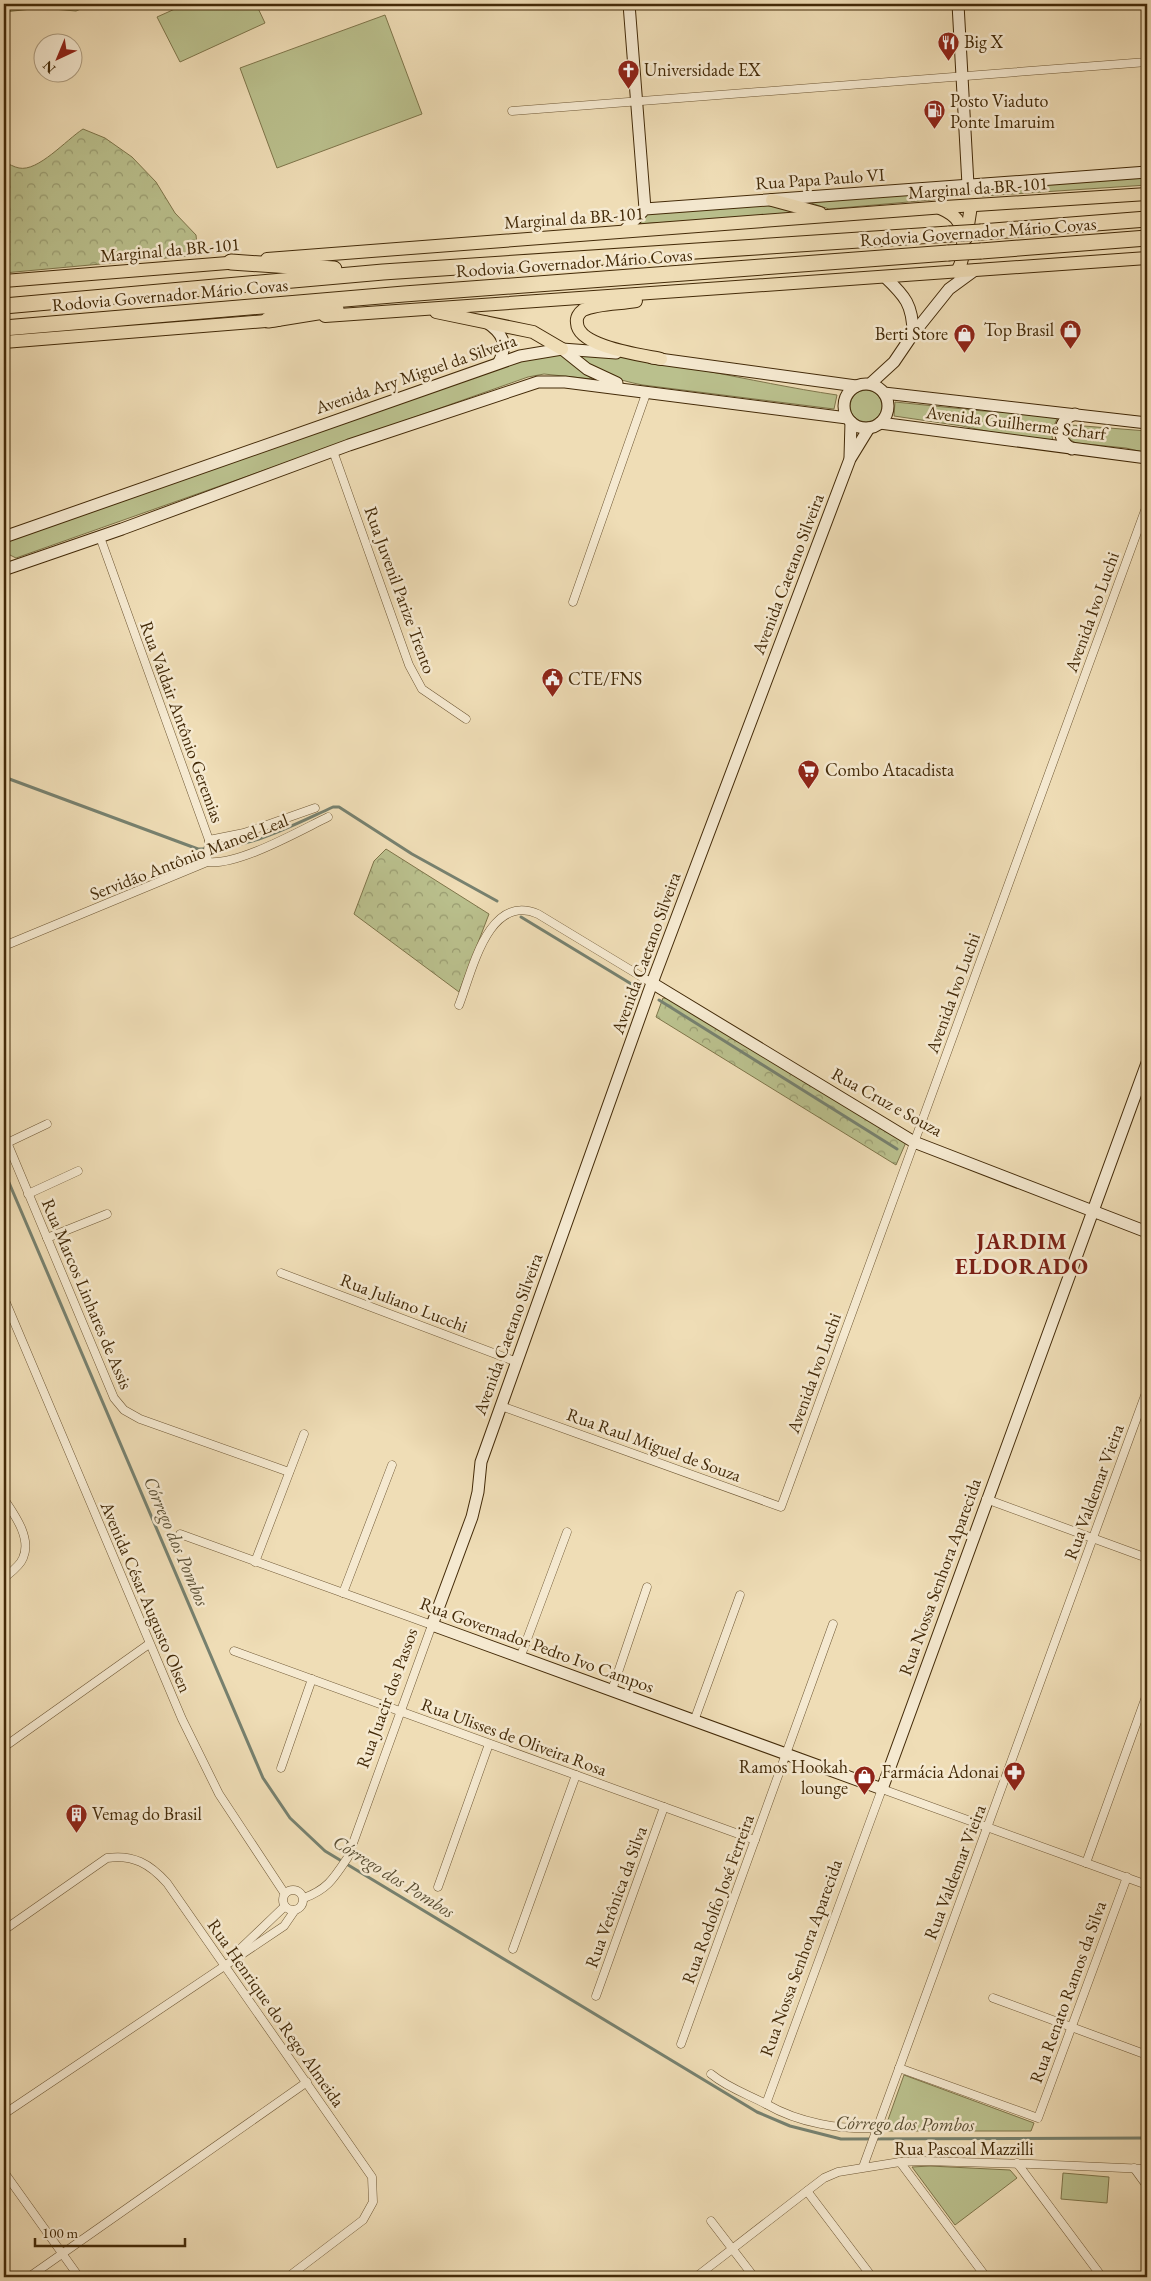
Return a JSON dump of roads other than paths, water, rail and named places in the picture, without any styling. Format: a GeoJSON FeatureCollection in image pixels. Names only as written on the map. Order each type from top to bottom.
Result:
{"type":"FeatureCollection","features":[{"type":"Feature","properties":{"kind":"highway","name":"Rodovia Governador Mário Covas"},"geometry":{"type":"LineString","coordinates":[[4,306],[382,272],[1147,219]]}},
{"type":"Feature","properties":{"kind":"highway","name":"Rodovia Governador Mário Covas"},"geometry":{"type":"LineString","coordinates":[[4,328],[404,294],[1147,238]]}},
{"type":"Feature","properties":{"kind":"highway"},"geometry":{"type":"LineString","coordinates":[[231,262],[382,272]]}},
{"type":"Feature","properties":{"kind":"highway"},"geometry":{"type":"LineString","coordinates":[[268,320],[342,308],[404,294]]}},
{"type":"Feature","properties":{"kind":"main road","name":"Marginal da BR-101"},"geometry":{"type":"LineString","coordinates":[[4,281],[624,231],[1147,194]]}},
{"type":"Feature","properties":{"kind":"main road"},"geometry":{"type":"LineString","coordinates":[[772,200],[829,216]]}},
{"type":"Feature","properties":{"kind":"main road"},"geometry":{"type":"LineString","coordinates":[[971,206],[966,227],[966,246],[970,265],[975,270]]}},
{"type":"Feature","properties":{"kind":"main road"},"geometry":{"type":"LineString","coordinates":[[940,208],[955,217],[959,223],[963,246],[957,272]]}},
{"type":"Feature","properties":{"kind":"main road"},"geometry":{"type":"LineString","coordinates":[[4,342],[415,309],[1147,258]]}},
{"type":"Feature","properties":{"kind":"main road"},"geometry":{"type":"LineString","coordinates":[[661,359],[592,341],[578,328],[576,321],[579,314],[591,307],[665,296],[676,291]]}},
{"type":"Feature","properties":{"kind":"main road"},"geometry":{"type":"LineString","coordinates":[[415,309],[485,321],[533,332],[562,349]]}},
{"type":"Feature","properties":{"kind":"street"},"geometry":{"type":"LineString","coordinates":[[490,4],[509,4]]}},
{"type":"Feature","properties":{"kind":"street"},"geometry":{"type":"LineString","coordinates":[[624,231],[646,209],[629,4]]}},
{"type":"Feature","properties":{"kind":"street"},"geometry":{"type":"LineString","coordinates":[[958,4],[968,185]]}},
{"type":"Feature","properties":{"kind":"street"},"geometry":{"type":"LineString","coordinates":[[512,112],[1147,62]]}},
{"type":"Feature","properties":{"kind":"street","name":"Rua Papa Paulo VI"},"geometry":{"type":"LineString","coordinates":[[646,209],[1147,172]]}},
{"type":"Feature","properties":{"kind":"street"},"geometry":{"type":"LineString","coordinates":[[870,384],[883,392],[888,406],[884,418],[880,423],[869,428],[856,426],[849,420],[843,403],[850,390],[856,386],[870,384],[894,362],[913,334],[949,289],[975,270]]}},
{"type":"Feature","properties":{"kind":"street"},"geometry":{"type":"LineString","coordinates":[[884,277],[898,289],[910,307],[913,317],[913,334]]}},
{"type":"Feature","properties":{"kind":"street"},"geometry":{"type":"LineString","coordinates":[[485,321],[500,332],[504,340],[504,349],[500,362]]}},
{"type":"Feature","properties":{"kind":"street"},"geometry":{"type":"LineString","coordinates":[[562,349],[587,369],[606,379],[645,391]]}},
{"type":"Feature","properties":{"kind":"street","name":"Avenida Ary Miguel da Silveira"},"geometry":{"type":"LineString","coordinates":[[4,537],[500,362],[540,351],[562,349],[588,350],[856,386]]}},
{"type":"Feature","properties":{"kind":"street"},"geometry":{"type":"LineString","coordinates":[[883,392],[894,362]]}},
{"type":"Feature","properties":{"kind":"street"},"geometry":{"type":"LineString","coordinates":[[4,570],[100,537],[333,451],[538,382],[565,382],[645,391],[849,420]]}},
{"type":"Feature","properties":{"kind":"street"},"geometry":{"type":"LineString","coordinates":[[573,602],[645,391]]}},
{"type":"Feature","properties":{"kind":"street","name":"Avenida Guilherme Scharf"},"geometry":{"type":"LineString","coordinates":[[883,392],[1147,423]]}},
{"type":"Feature","properties":{"kind":"street"},"geometry":{"type":"LineString","coordinates":[[1072,449],[1064,444],[1060,430],[1066,418],[1075,414]]}},
{"type":"Feature","properties":{"kind":"street","name":"Avenida Caetano Silveira"},"geometry":{"type":"LineString","coordinates":[[849,420],[850,459]]}},
{"type":"Feature","properties":{"kind":"street","name":"Avenida Guilherme Scharf"},"geometry":{"type":"LineString","coordinates":[[880,423],[1147,458]]}},
{"type":"Feature","properties":{"kind":"street","name":"Avenida Caetano Silveira"},"geometry":{"type":"LineString","coordinates":[[481,1462],[652,983],[850,459],[869,428]]}},
{"type":"Feature","properties":{"kind":"street","name":"Rua Juvenil Parize Trento"},"geometry":{"type":"LineString","coordinates":[[333,451],[409,665],[422,689],[466,719]]}},
{"type":"Feature","properties":{"kind":"street","name":"Avenida Ivo Luchi"},"geometry":{"type":"LineString","coordinates":[[787,1490],[1147,505]]}},
{"type":"Feature","properties":{"kind":"street","name":"Rua Valdair Antônio Geremias"},"geometry":{"type":"LineString","coordinates":[[100,537],[209,841],[244,833],[315,808]]}},
{"type":"Feature","properties":{"kind":"street","name":"Servidão Antônio Manoel Leal"},"geometry":{"type":"LineString","coordinates":[[4,946],[207,861],[215,863],[226,861],[261,849],[328,816]]}},
{"type":"Feature","properties":{"kind":"street"},"geometry":{"type":"LineString","coordinates":[[207,861],[209,841]]}},
{"type":"Feature","properties":{"kind":"street"},"geometry":{"type":"LineString","coordinates":[[459,1005],[492,924],[510,912],[521,910],[530,910],[538,914],[652,983]]}},
{"type":"Feature","properties":{"kind":"street","name":"Rua Cruz e Souza"},"geometry":{"type":"LineString","coordinates":[[652,983],[914,1142],[1147,1232]]}},
{"type":"Feature","properties":{"kind":"street","name":"Rua Nossa Senhora Aparecida"},"geometry":{"type":"LineString","coordinates":[[766,2104],[1147,1062]]}},
{"type":"Feature","properties":{"kind":"street"},"geometry":{"type":"LineString","coordinates":[[5,1139],[47,1124]]}},
{"type":"Feature","properties":{"kind":"street","name":"Rua Marcos Linhares de Assis"},"geometry":{"type":"LineString","coordinates":[[5,1139],[118,1404],[140,1419],[290,1472]]}},
{"type":"Feature","properties":{"kind":"street"},"geometry":{"type":"LineString","coordinates":[[28,1194],[78,1171]]}},
{"type":"Feature","properties":{"kind":"street"},"geometry":{"type":"LineString","coordinates":[[47,1238],[106,1214]]}},
{"type":"Feature","properties":{"kind":"street","name":"Rua Juliano Lucchi"},"geometry":{"type":"LineString","coordinates":[[281,1273],[517,1362]]}},
{"type":"Feature","properties":{"kind":"street","name":"Avenida César Augusto Olsen"},"geometry":{"type":"LineString","coordinates":[[4,1298],[149,1644],[186,1727],[219,1794],[284,1894]]}},
{"type":"Feature","properties":{"kind":"street","name":"Rua Valdemar Vieira"},"geometry":{"type":"LineString","coordinates":[[863,2167],[1147,1390]]}},
{"type":"Feature","properties":{"kind":"street","name":"Rua Raul Miguel de Souza"},"geometry":{"type":"LineString","coordinates":[[501,1406],[782,1507],[787,1490]]}},
{"type":"Feature","properties":{"kind":"street"},"geometry":{"type":"LineString","coordinates":[[255,1562],[304,1434]]}},
{"type":"Feature","properties":{"kind":"street","name":"Rua Juacir dos Passos"},"geometry":{"type":"LineString","coordinates":[[304,1898],[319,1892],[328,1885],[348,1857],[472,1517],[478,1492],[481,1462]]}},
{"type":"Feature","properties":{"kind":"street"},"geometry":{"type":"LineString","coordinates":[[342,1593],[392,1465]]}},
{"type":"Feature","properties":{"kind":"street"},"geometry":{"type":"LineString","coordinates":[[4,1499],[16,1517],[25,1545],[23,1558],[4,1578]]}},
{"type":"Feature","properties":{"kind":"street"},"geometry":{"type":"LineString","coordinates":[[986,1499],[1147,1558]]}},
{"type":"Feature","properties":{"kind":"street"},"geometry":{"type":"LineString","coordinates":[[520,1658],[566,1532]]}},
{"type":"Feature","properties":{"kind":"street","name":"Rua Governador Pedro Ivo Campos"},"geometry":{"type":"LineString","coordinates":[[180,1534],[882,1789]]}},
{"type":"Feature","properties":{"kind":"street"},"geometry":{"type":"LineString","coordinates":[[612,1690],[647,1587]]}},
{"type":"Feature","properties":{"kind":"street"},"geometry":{"type":"LineString","coordinates":[[694,1721],[740,1595]]}},
{"type":"Feature","properties":{"kind":"street","name":"Rua Rodolfo José Ferreira"},"geometry":{"type":"LineString","coordinates":[[681,2044],[833,1624]]}},
{"type":"Feature","properties":{"kind":"street"},"geometry":{"type":"LineString","coordinates":[[4,1747],[149,1644]]}},
{"type":"Feature","properties":{"kind":"street","name":"Rua Ulisses de Oliveira Rosa"},"geometry":{"type":"LineString","coordinates":[[234,1651],[755,1840]]}},
{"type":"Feature","properties":{"kind":"street"},"geometry":{"type":"LineString","coordinates":[[281,1768],[312,1679]]}},
{"type":"Feature","properties":{"kind":"street"},"geometry":{"type":"LineString","coordinates":[[1086,1862],[1147,1694]]}},
{"type":"Feature","properties":{"kind":"street"},"geometry":{"type":"LineString","coordinates":[[438,1888],[489,1744]]}},
{"type":"Feature","properties":{"kind":"street"},"geometry":{"type":"LineString","coordinates":[[513,1949],[576,1775]]}},
{"type":"Feature","properties":{"kind":"street"},"geometry":{"type":"LineString","coordinates":[[882,1789],[1147,1885]]}},
{"type":"Feature","properties":{"kind":"street","name":"Rua Verônica da Silva"},"geometry":{"type":"LineString","coordinates":[[596,1996],[664,1807]]}},
{"type":"Feature","properties":{"kind":"street","name":"Rua Henrique do Rego Almeida"},"geometry":{"type":"LineString","coordinates":[[4,1930],[106,1858],[130,1857],[144,1863],[162,1878],[368,2170],[374,2184],[373,2202],[363,2220],[288,2277]]}},
{"type":"Feature","properties":{"kind":"street","name":"Rua Renato Ramos da Silva"},"geometry":{"type":"LineString","coordinates":[[899,2068],[1038,2118],[1127,1877]]}},
{"type":"Feature","properties":{"kind":"street"},"geometry":{"type":"LineString","coordinates":[[4,2114],[284,1926],[295,1910],[301,1906],[304,1898],[299,1891],[291,1889],[284,1894],[283,1900],[285,1906],[295,1910]]}},
{"type":"Feature","properties":{"kind":"street"},"geometry":{"type":"LineString","coordinates":[[223,1966],[285,1906]]}},
{"type":"Feature","properties":{"kind":"street"},"geometry":{"type":"LineString","coordinates":[[993,1998],[1147,2055]]}},
{"type":"Feature","properties":{"kind":"street"},"geometry":{"type":"LineString","coordinates":[[712,2074],[732,2089],[785,2114],[825,2125],[877,2130]]}},
{"type":"Feature","properties":{"kind":"street"},"geometry":{"type":"LineString","coordinates":[[29,2277],[307,2082]]}},
{"type":"Feature","properties":{"kind":"street"},"geometry":{"type":"LineString","coordinates":[[900,2162],[986,2277]]}},
{"type":"Feature","properties":{"kind":"street","name":"Rua Pascoal Mazzilli"},"geometry":{"type":"LineString","coordinates":[[696,2277],[824,2178],[838,2172],[900,2162],[1017,2163],[1147,2169]]}},
{"type":"Feature","properties":{"kind":"street"},"geometry":{"type":"LineString","coordinates":[[1017,2163],[1102,2277]]}},
{"type":"Feature","properties":{"kind":"street"},"geometry":{"type":"LineString","coordinates":[[1134,2168],[1147,2186]]}},
{"type":"Feature","properties":{"kind":"street"},"geometry":{"type":"LineString","coordinates":[[4,2172],[79,2277]]}},
{"type":"Feature","properties":{"kind":"street"},"geometry":{"type":"LineString","coordinates":[[807,2191],[872,2277]]}},
{"type":"Feature","properties":{"kind":"street"},"geometry":{"type":"LineString","coordinates":[[711,2221],[754,2277]]}},
{"type":"Feature","properties":{"kind":"waterway"},"geometry":{"type":"LineString","coordinates":[[4,777],[198,849],[234,846],[268,836],[333,807],[339,807],[412,854],[497,901]]}},
{"type":"Feature","properties":{"kind":"waterway"},"geometry":{"type":"LineString","coordinates":[[521,917],[633,985]]}},
{"type":"Feature","properties":{"kind":"waterway"},"geometry":{"type":"LineString","coordinates":[[659,1000],[897,1149]]}},
{"type":"Feature","properties":{"kind":"waterway","name":"Córrego dos Pombos"},"geometry":{"type":"LineString","coordinates":[[4,1171],[263,1778],[290,1818],[325,1851],[757,2112],[790,2126],[841,2139],[1147,2138]]}},
{"type":"Feature","properties":{"kind":"place","name":"Big X"},"geometry":{"type":"Point","coordinates":[948,61]}},
{"type":"Feature","properties":{"kind":"place","name":"Universidade EX"},"geometry":{"type":"Point","coordinates":[628,89]}},
{"type":"Feature","properties":{"kind":"place","name":"Posto Viaduto Ponte Imaruim"},"geometry":{"type":"Point","coordinates":[934,130]}},
{"type":"Feature","properties":{"kind":"place","name":"Top Brasil"},"geometry":{"type":"Point","coordinates":[1070,349]}},
{"type":"Feature","properties":{"kind":"place","name":"Berti Store"},"geometry":{"type":"Point","coordinates":[964,353]}},
{"type":"Feature","properties":{"kind":"place","name":"CTE/FNS"},"geometry":{"type":"Point","coordinates":[552,698]}},
{"type":"Feature","properties":{"kind":"place","name":"Combo Atacadista"},"geometry":{"type":"Point","coordinates":[809,789]}},
{"type":"Feature","properties":{"kind":"place","name":"Farmácia Adonai"},"geometry":{"type":"Point","coordinates":[1015,1791]}},
{"type":"Feature","properties":{"kind":"place","name":"Ramos Hookah lounge"},"geometry":{"type":"Point","coordinates":[864,1796]}},
{"type":"Feature","properties":{"kind":"place","name":"Vemag do Brasil"},"geometry":{"type":"Point","coordinates":[76,1833]}},
{"type":"Feature","properties":{"kind":"district","name":"JARDIM ELDORADO"},"geometry":{"type":"Point","coordinates":[1022,1254]}}]}
